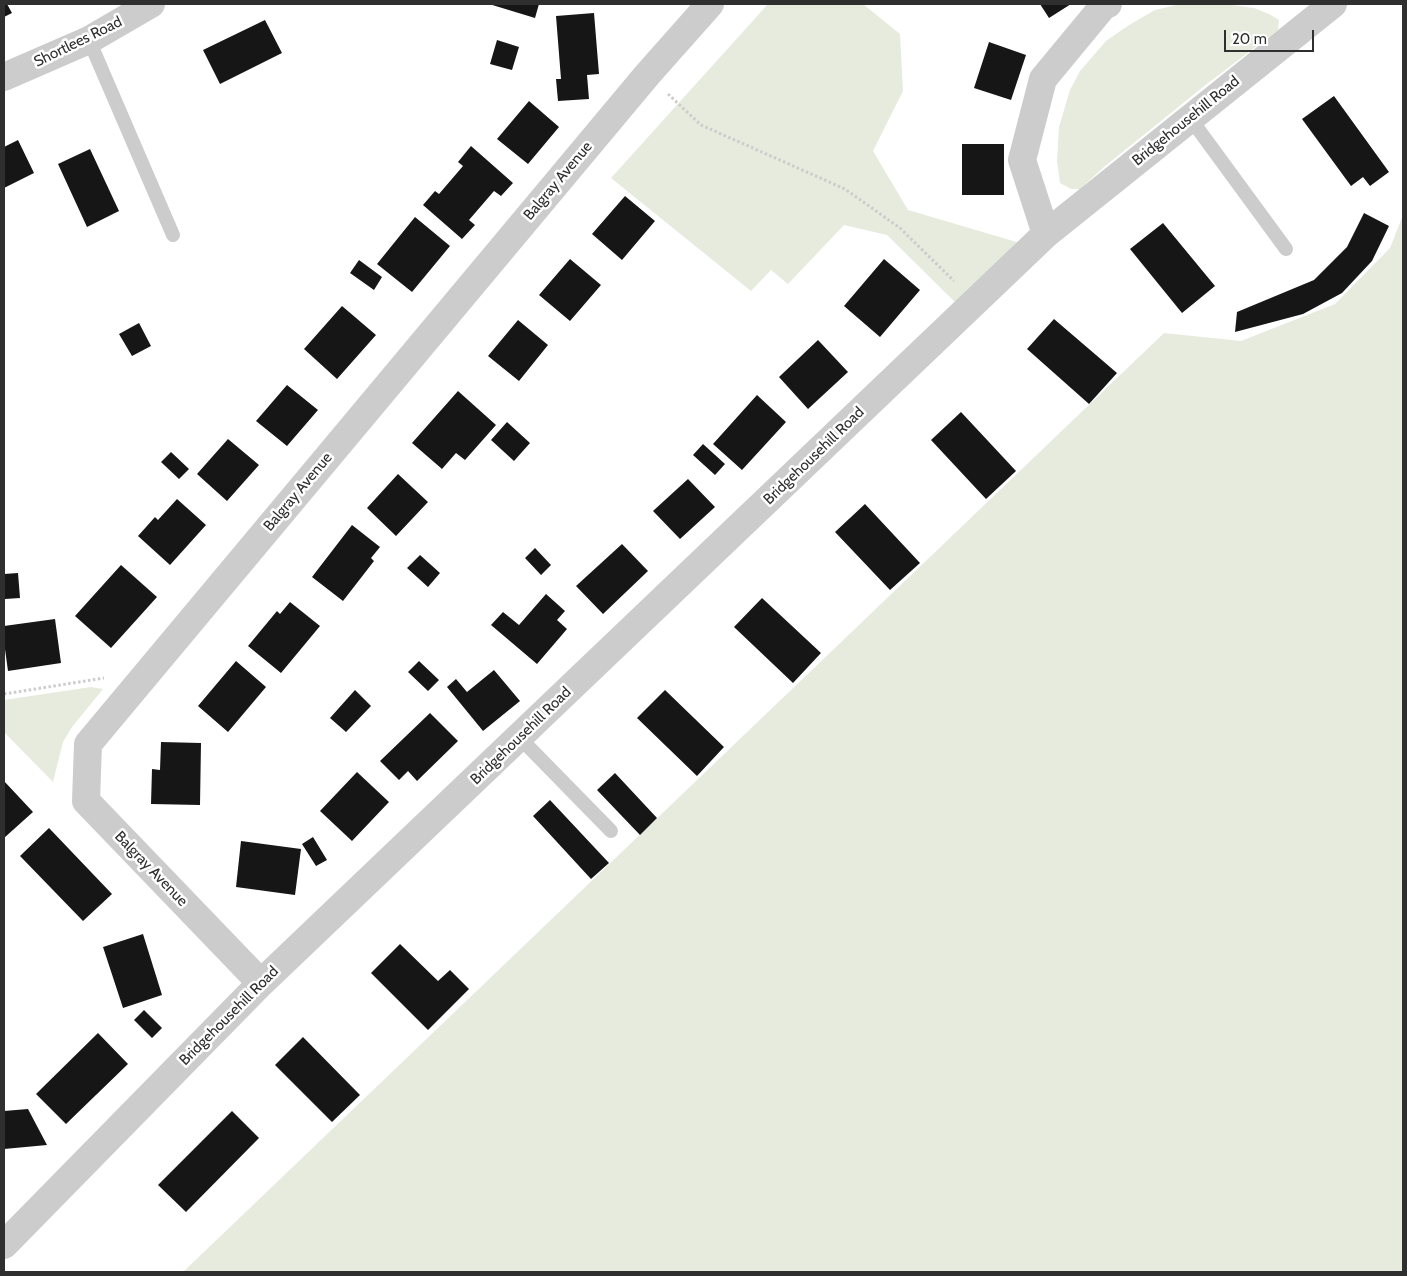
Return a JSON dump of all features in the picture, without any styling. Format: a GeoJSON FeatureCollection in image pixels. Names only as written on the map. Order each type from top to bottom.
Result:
{"type":"FeatureCollection","features":[{"type":"Feature","properties":{"kind":"street","name":"Shortlees Road"},"geometry":{"type":"LineString","coordinates":[[4,77],[89,40],[151,4]]}},
{"type":"Feature","properties":{"kind":"street"},"geometry":{"type":"LineString","coordinates":[[1046,234],[1022,160],[1043,79],[1105,4],[1108,4]]}},
{"type":"Feature","properties":{"kind":"street","name":"Balgray Avenue"},"geometry":{"type":"LineString","coordinates":[[261,983],[86,800],[88,744],[706,5]]}},
{"type":"Feature","properties":{"kind":"street","name":"Bridgehousehill Road"},"geometry":{"type":"LineString","coordinates":[[4,1245],[261,983],[1046,234],[1190,118],[1323,5]]}},
{"type":"Feature","properties":{"kind":"lane"},"geometry":{"type":"LineString","coordinates":[[89,40],[173,235]]}},
{"type":"Feature","properties":{"kind":"lane"},"geometry":{"type":"LineString","coordinates":[[1190,118],[1286,249]]}},
{"type":"Feature","properties":{"kind":"lane"},"geometry":{"type":"LineString","coordinates":[[519,737],[612,831]]}},
{"type":"Feature","properties":{"kind":"path"},"geometry":{"type":"LineString","coordinates":[[647,75],[701,125],[845,189],[900,228],[975,302]]}},
{"type":"Feature","properties":{"kind":"path"},"geometry":{"type":"LineString","coordinates":[[4,694],[149,671]]}},
{"type":"Feature","properties":{"kind":"shaded area"},"geometry":{"type":"Polygon","coordinates":[[[768,4],[863,4],[900,34],[903,91],[873,151],[908,210],[1020,243],[960,307],[887,235],[844,225],[788,284],[771,270],[751,291],[611,178],[768,4]]]}},
{"type":"Feature","properties":{"kind":"shaded area"},"geometry":{"type":"Polygon","coordinates":[[[1181,4],[1224,4],[1254,8],[1279,20],[1278,30],[1208,83],[1104,167],[1080,189],[1071,189],[1060,183],[1057,161],[1059,127],[1070,90],[1080,71],[1106,41],[1129,25],[1155,10],[1181,4]]]}},
{"type":"Feature","properties":{"kind":"shaded area"},"geometry":{"type":"Polygon","coordinates":[[[1403,215],[1403,1272],[183,1272],[1164,333],[1241,341],[1335,304],[1390,248],[1403,215]]]}},
{"type":"Feature","properties":{"kind":"shaded area"},"geometry":{"type":"Polygon","coordinates":[[[91,687],[103,689],[72,727],[63,742],[53,782],[4,732],[4,700],[91,687]]]}},
{"type":"Feature","properties":{"kind":"building"},"geometry":{"type":"Polygon","coordinates":[[[4,4],[7,4],[12,13],[4,17],[4,4]]]}},
{"type":"Feature","properties":{"kind":"building"},"geometry":{"type":"Polygon","coordinates":[[[489,4],[539,4],[535,18],[489,4]]]}},
{"type":"Feature","properties":{"kind":"building"},"geometry":{"type":"Polygon","coordinates":[[[1040,4],[1071,4],[1049,18],[1040,4]]]}},
{"type":"Feature","properties":{"kind":"building"},"geometry":{"type":"Polygon","coordinates":[[[594,13],[599,74],[587,75],[589,99],[558,101],[556,79],[561,79],[556,16],[594,13]]]}},
{"type":"Feature","properties":{"kind":"building"},"geometry":{"type":"Polygon","coordinates":[[[265,20],[282,53],[220,84],[203,50],[265,20]]]}},
{"type":"Feature","properties":{"kind":"building"},"geometry":{"type":"Polygon","coordinates":[[[497,40],[519,47],[512,70],[490,64],[497,40]]]}},
{"type":"Feature","properties":{"kind":"building"},"geometry":{"type":"Polygon","coordinates":[[[989,42],[1026,55],[1011,100],[974,88],[989,42]]]}},
{"type":"Feature","properties":{"kind":"building"},"geometry":{"type":"Polygon","coordinates":[[[1334,96],[1389,172],[1370,186],[1363,177],[1351,186],[1302,119],[1334,96]]]}},
{"type":"Feature","properties":{"kind":"building"},"geometry":{"type":"Polygon","coordinates":[[[529,101],[559,127],[528,164],[497,139],[529,101]]]}},
{"type":"Feature","properties":{"kind":"building"},"geometry":{"type":"Polygon","coordinates":[[[18,140],[34,173],[4,188],[4,147],[18,140]]]}},
{"type":"Feature","properties":{"kind":"building"},"geometry":{"type":"Polygon","coordinates":[[[962,144],[1004,144],[1004,195],[962,195],[962,144]]]}},
{"type":"Feature","properties":{"kind":"building"},"geometry":{"type":"Polygon","coordinates":[[[471,146],[513,183],[501,196],[494,191],[469,220],[475,225],[462,239],[423,205],[435,191],[439,194],[463,166],[458,162],[471,146]]]}},
{"type":"Feature","properties":{"kind":"building"},"geometry":{"type":"Polygon","coordinates":[[[90,149],[119,211],[87,227],[58,164],[90,149]]]}},
{"type":"Feature","properties":{"kind":"building"},"geometry":{"type":"Polygon","coordinates":[[[625,196],[655,221],[622,260],[592,234],[625,196]]]}},
{"type":"Feature","properties":{"kind":"building"},"geometry":{"type":"Polygon","coordinates":[[[1364,213],[1389,226],[1372,261],[1342,293],[1303,314],[1235,332],[1237,312],[1314,280],[1347,247],[1364,213]]]}},
{"type":"Feature","properties":{"kind":"building"},"geometry":{"type":"Polygon","coordinates":[[[415,217],[450,246],[412,292],[377,264],[415,217]]]}},
{"type":"Feature","properties":{"kind":"building"},"geometry":{"type":"Polygon","coordinates":[[[1163,223],[1215,286],[1182,313],[1130,249],[1163,223]]]}},
{"type":"Feature","properties":{"kind":"building"},"geometry":{"type":"Polygon","coordinates":[[[570,259],[601,285],[570,321],[539,295],[570,259]]]}},
{"type":"Feature","properties":{"kind":"building"},"geometry":{"type":"Polygon","coordinates":[[[884,259],[920,290],[880,337],[844,306],[884,259]]]}},
{"type":"Feature","properties":{"kind":"building"},"geometry":{"type":"Polygon","coordinates":[[[359,260],[382,277],[374,290],[350,273],[359,260]]]}},
{"type":"Feature","properties":{"kind":"building"},"geometry":{"type":"Polygon","coordinates":[[[342,306],[376,335],[337,379],[304,349],[342,306]]]}},
{"type":"Feature","properties":{"kind":"building"},"geometry":{"type":"Polygon","coordinates":[[[1054,319],[1117,373],[1089,404],[1027,349],[1054,319]]]}},
{"type":"Feature","properties":{"kind":"building"},"geometry":{"type":"Polygon","coordinates":[[[518,320],[548,345],[519,381],[488,356],[518,320]]]}},
{"type":"Feature","properties":{"kind":"building"},"geometry":{"type":"Polygon","coordinates":[[[139,323],[151,346],[132,356],[119,334],[139,323]]]}},
{"type":"Feature","properties":{"kind":"building"},"geometry":{"type":"Polygon","coordinates":[[[818,340],[848,372],[808,409],[779,377],[818,340]]]}},
{"type":"Feature","properties":{"kind":"building"},"geometry":{"type":"Polygon","coordinates":[[[287,385],[318,410],[287,446],[256,421],[287,385]]]}},
{"type":"Feature","properties":{"kind":"building"},"geometry":{"type":"Polygon","coordinates":[[[458,391],[496,425],[465,460],[456,453],[442,469],[412,443],[458,391]]]}},
{"type":"Feature","properties":{"kind":"building"},"geometry":{"type":"Polygon","coordinates":[[[757,395],[786,422],[742,470],[713,444],[757,395]]]}},
{"type":"Feature","properties":{"kind":"building"},"geometry":{"type":"Polygon","coordinates":[[[961,412],[1016,471],[986,499],[931,440],[961,412]]]}},
{"type":"Feature","properties":{"kind":"building"},"geometry":{"type":"Polygon","coordinates":[[[507,422],[530,443],[514,461],[491,440],[507,422]]]}},
{"type":"Feature","properties":{"kind":"building"},"geometry":{"type":"Polygon","coordinates":[[[228,439],[259,465],[227,501],[197,474],[228,439]]]}},
{"type":"Feature","properties":{"kind":"building"},"geometry":{"type":"Polygon","coordinates":[[[703,444],[725,464],[715,475],[693,455],[703,444]]]}},
{"type":"Feature","properties":{"kind":"building"},"geometry":{"type":"Polygon","coordinates":[[[171,452],[189,469],[179,479],[161,462],[171,452]]]}},
{"type":"Feature","properties":{"kind":"building"},"geometry":{"type":"Polygon","coordinates":[[[398,474],[428,502],[396,536],[367,508],[398,474]]]}},
{"type":"Feature","properties":{"kind":"building"},"geometry":{"type":"Polygon","coordinates":[[[688,479],[715,507],[680,539],[653,511],[688,479]]]}},
{"type":"Feature","properties":{"kind":"building"},"geometry":{"type":"Polygon","coordinates":[[[177,499],[206,525],[170,565],[138,536],[155,517],[158,520],[177,499]]]}},
{"type":"Feature","properties":{"kind":"building"},"geometry":{"type":"Polygon","coordinates":[[[865,504],[920,563],[890,590],[835,532],[865,504]]]}},
{"type":"Feature","properties":{"kind":"building"},"geometry":{"type":"Polygon","coordinates":[[[352,525],[380,547],[371,558],[374,561],[343,601],[312,577],[352,525]]]}},
{"type":"Feature","properties":{"kind":"building"},"geometry":{"type":"Polygon","coordinates":[[[622,544],[648,571],[603,614],[576,586],[622,544]]]}},
{"type":"Feature","properties":{"kind":"building"},"geometry":{"type":"Polygon","coordinates":[[[535,548],[551,565],[541,575],[525,558],[535,548]]]}},
{"type":"Feature","properties":{"kind":"building"},"geometry":{"type":"Polygon","coordinates":[[[420,555],[440,573],[428,587],[407,568],[420,555]]]}},
{"type":"Feature","properties":{"kind":"building"},"geometry":{"type":"Polygon","coordinates":[[[121,565],[157,597],[111,648],[75,616],[121,565]]]}},
{"type":"Feature","properties":{"kind":"building"},"geometry":{"type":"Polygon","coordinates":[[[18,573],[20,598],[5,599],[4,574],[18,573]]]}},
{"type":"Feature","properties":{"kind":"building"},"geometry":{"type":"Polygon","coordinates":[[[546,594],[565,611],[557,620],[567,629],[537,664],[491,625],[503,612],[519,625],[546,594]]]}},
{"type":"Feature","properties":{"kind":"building"},"geometry":{"type":"Polygon","coordinates":[[[762,598],[821,653],[793,683],[734,627],[762,598]]]}},
{"type":"Feature","properties":{"kind":"building"},"geometry":{"type":"Polygon","coordinates":[[[290,602],[320,626],[281,673],[248,646],[277,611],[280,614],[290,602]]]}},
{"type":"Feature","properties":{"kind":"building"},"geometry":{"type":"Polygon","coordinates":[[[55,619],[61,663],[8,671],[4,626],[55,619]]]}},
{"type":"Feature","properties":{"kind":"building"},"geometry":{"type":"Polygon","coordinates":[[[236,661],[266,687],[228,732],[198,706],[236,661]]]}},
{"type":"Feature","properties":{"kind":"building"},"geometry":{"type":"Polygon","coordinates":[[[419,661],[439,680],[428,691],[408,672],[419,661]]]}},
{"type":"Feature","properties":{"kind":"building"},"geometry":{"type":"Polygon","coordinates":[[[494,670],[520,701],[483,731],[447,687],[456,679],[467,692],[494,670]]]}},
{"type":"Feature","properties":{"kind":"building"},"geometry":{"type":"Polygon","coordinates":[[[355,690],[371,706],[346,732],[330,718],[355,690]]]}},
{"type":"Feature","properties":{"kind":"building"},"geometry":{"type":"Polygon","coordinates":[[[665,690],[724,747],[697,776],[637,718],[665,690]]]}},
{"type":"Feature","properties":{"kind":"building"},"geometry":{"type":"Polygon","coordinates":[[[430,713],[458,741],[417,781],[408,771],[399,780],[380,761],[430,713]]]}},
{"type":"Feature","properties":{"kind":"building"},"geometry":{"type":"Polygon","coordinates":[[[161,742],[201,743],[200,805],[151,804],[152,769],[160,770],[161,742]]]}},
{"type":"Feature","properties":{"kind":"building"},"geometry":{"type":"Polygon","coordinates":[[[357,772],[389,802],[352,841],[320,811],[357,772]]]}},
{"type":"Feature","properties":{"kind":"building"},"geometry":{"type":"Polygon","coordinates":[[[615,773],[657,818],[640,835],[597,790],[615,773]]]}},
{"type":"Feature","properties":{"kind":"building"},"geometry":{"type":"Polygon","coordinates":[[[4,781],[33,812],[4,838],[4,781]]]}},
{"type":"Feature","properties":{"kind":"building"},"geometry":{"type":"Polygon","coordinates":[[[550,800],[609,863],[591,879],[533,816],[550,800]]]}},
{"type":"Feature","properties":{"kind":"building"},"geometry":{"type":"Polygon","coordinates":[[[49,828],[112,894],[83,921],[20,856],[49,828]]]}},
{"type":"Feature","properties":{"kind":"building"},"geometry":{"type":"Polygon","coordinates":[[[313,837],[327,860],[316,866],[302,844],[313,837]]]}},
{"type":"Feature","properties":{"kind":"building"},"geometry":{"type":"Polygon","coordinates":[[[241,841],[301,849],[295,895],[236,887],[241,841]]]}},
{"type":"Feature","properties":{"kind":"building"},"geometry":{"type":"Polygon","coordinates":[[[143,934],[162,995],[123,1008],[103,947],[143,934]]]}},
{"type":"Feature","properties":{"kind":"building"},"geometry":{"type":"Polygon","coordinates":[[[400,944],[438,981],[450,970],[469,989],[428,1030],[371,973],[400,944]]]}},
{"type":"Feature","properties":{"kind":"building"},"geometry":{"type":"Polygon","coordinates":[[[144,1010],[162,1028],[152,1038],[134,1020],[144,1010]]]}},
{"type":"Feature","properties":{"kind":"building"},"geometry":{"type":"Polygon","coordinates":[[[98,1033],[128,1064],[66,1124],[36,1094],[98,1033]]]}},
{"type":"Feature","properties":{"kind":"building"},"geometry":{"type":"Polygon","coordinates":[[[303,1037],[360,1095],[332,1122],[275,1065],[303,1037]]]}},
{"type":"Feature","properties":{"kind":"building"},"geometry":{"type":"Polygon","coordinates":[[[28,1109],[47,1145],[4,1149],[4,1111],[28,1109]]]}},
{"type":"Feature","properties":{"kind":"building"},"geometry":{"type":"Polygon","coordinates":[[[232,1111],[259,1138],[186,1212],[158,1185],[232,1111]]]}}]}
